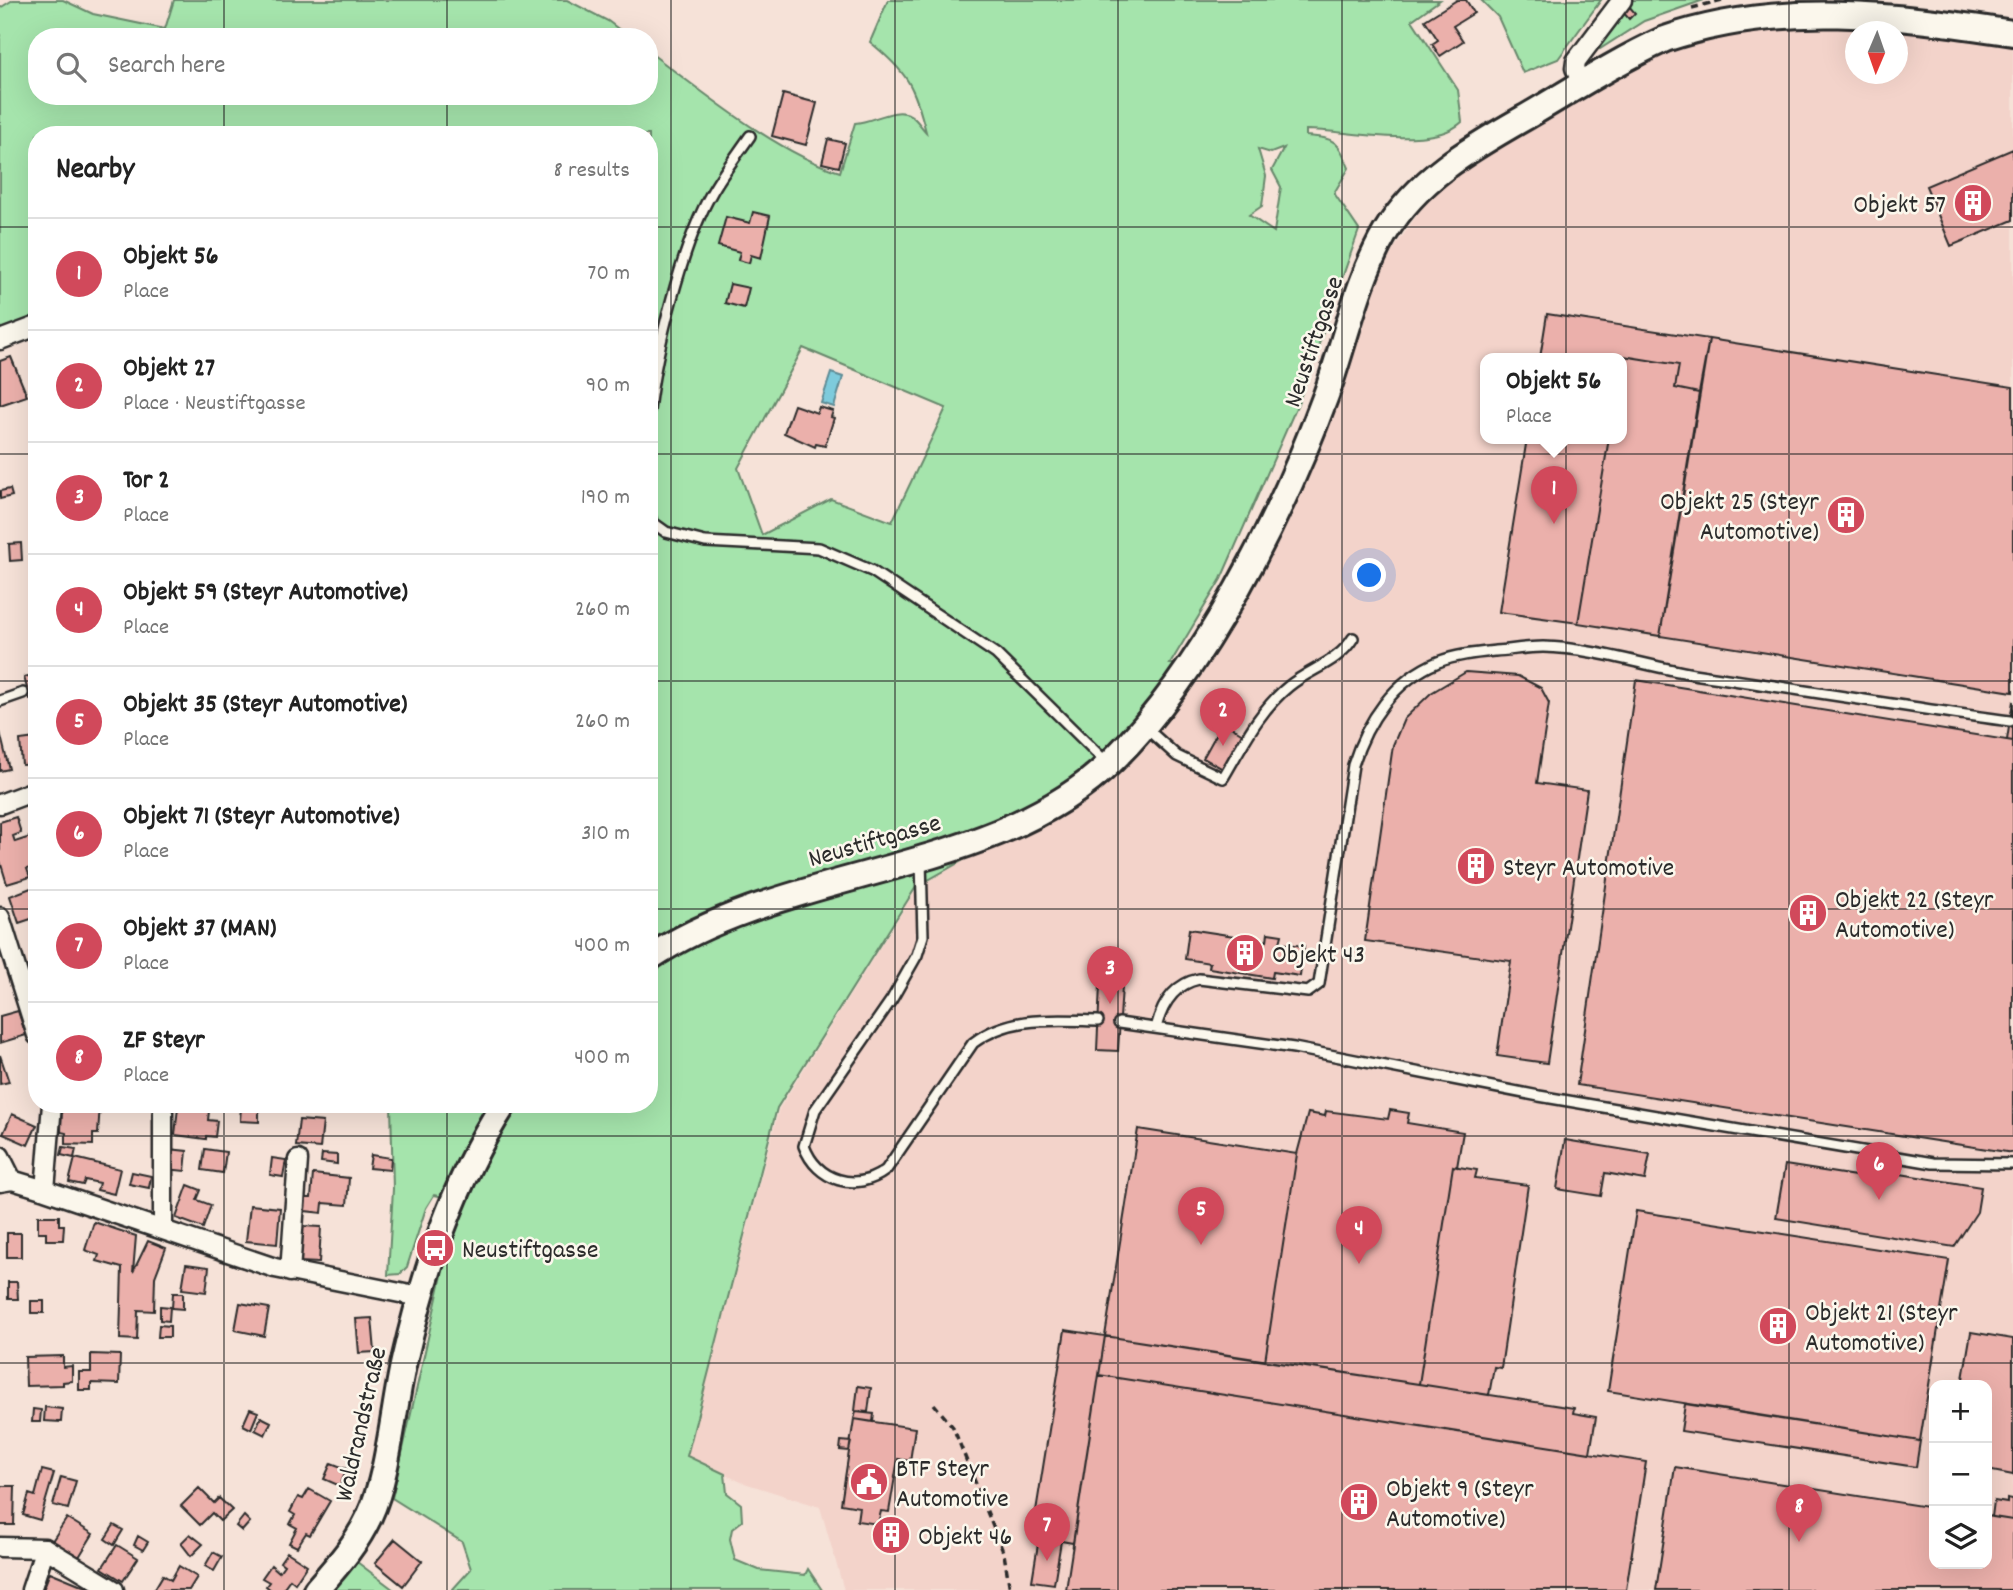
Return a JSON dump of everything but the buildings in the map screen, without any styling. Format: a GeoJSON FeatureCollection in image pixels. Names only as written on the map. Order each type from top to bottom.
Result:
{"type":"FeatureCollection","features":[{"type":"Feature","properties":{"kind":"street"},"geometry":{"type":"LineString","coordinates":[[1582,84],[1575,68],[1576,61],[1622,0]]}},
{"type":"Feature","properties":{"kind":"street","name":"Neustiftgasse"},"geometry":{"type":"LineString","coordinates":[[658,953],[691,933],[774,899],[921,859],[984,836],[1045,808],[1109,764],[1145,727],[1212,628],[1282,499],[1325,397],[1367,272],[1386,231],[1406,203],[1441,168],[1582,84],[1667,38],[1718,21],[1774,10],[1864,10],[2013,33]]}},
{"type":"Feature","properties":{"kind":"street"},"geometry":{"type":"LineString","coordinates":[[0,340],[28,329]]}},
{"type":"Feature","properties":{"kind":"street"},"geometry":{"type":"LineString","coordinates":[[0,804],[28,793]]}},
{"type":"Feature","properties":{"kind":"street"},"geometry":{"type":"LineString","coordinates":[[0,918],[28,1007]]}},
{"type":"Feature","properties":{"kind":"street"},"geometry":{"type":"LineString","coordinates":[[46,1190],[51,1113]]}},
{"type":"Feature","properties":{"kind":"street"},"geometry":{"type":"LineString","coordinates":[[163,1113],[163,1229]]}},
{"type":"Feature","properties":{"kind":"street"},"geometry":{"type":"LineString","coordinates":[[0,1156],[6,1181],[46,1190],[290,1272],[421,1297],[444,1220],[476,1148],[498,1113]]}},
{"type":"Feature","properties":{"kind":"street"},"geometry":{"type":"LineString","coordinates":[[290,1272],[298,1160]]}},
{"type":"Feature","properties":{"kind":"street","name":"Waldrandstraße"},"geometry":{"type":"LineString","coordinates":[[316,1590],[346,1555],[370,1515],[421,1297]]}},
{"type":"Feature","properties":{"kind":"street"},"geometry":{"type":"LineString","coordinates":[[0,1547],[45,1548],[114,1590]]}},
{"type":"Feature","properties":{"kind":"street"},"geometry":{"type":"LineString","coordinates":[[31,1590],[45,1548]]}},
{"type":"Feature","properties":{"kind":"lane"},"geometry":{"type":"LineString","coordinates":[[658,370],[677,285],[695,228],[711,194],[750,136]]}},
{"type":"Feature","properties":{"kind":"lane"},"geometry":{"type":"LineString","coordinates":[[658,526],[666,532],[705,542],[819,548],[872,571],[996,654],[1109,764]]}},
{"type":"Feature","properties":{"kind":"lane"},"geometry":{"type":"LineString","coordinates":[[1145,727],[1177,756],[1223,778],[1265,710],[1290,685],[1343,654],[1353,638]]}},
{"type":"Feature","properties":{"kind":"lane"},"geometry":{"type":"LineString","coordinates":[[1156,1028],[1165,1003],[1186,982],[1208,979],[1308,992],[1319,984],[1353,765],[1361,741],[1374,716],[1396,691],[1413,675],[1439,662],[1471,654],[1528,648],[1570,650],[1670,670],[2010,721]]}},
{"type":"Feature","properties":{"kind":"lane"},"geometry":{"type":"LineString","coordinates":[[0,701],[23,693]]}},
{"type":"Feature","properties":{"kind":"lane"},"geometry":{"type":"LineString","coordinates":[[921,859],[923,936],[917,955],[892,999],[815,1110],[804,1146],[816,1166],[832,1177],[849,1183],[875,1178],[886,1170],[973,1043],[990,1030],[1014,1022],[1098,1021]]}},
{"type":"Feature","properties":{"kind":"lane"},"geometry":{"type":"LineString","coordinates":[[1119,1023],[1294,1048],[1539,1096],[1933,1163],[2013,1164]]}},
{"type":"Feature","properties":{"kind":"path"},"geometry":{"type":"LineString","coordinates":[[933,1404],[953,1427],[1004,1554],[1010,1590]]}},
{"type":"Feature","properties":{"kind":"shaded area"},"geometry":{"type":"Polygon","coordinates":[[[1845,23],[1845,84],[1908,84],[1908,28],[2013,45],[2013,1590],[844,1590],[820,1507],[741,1482],[687,1456],[779,1109],[917,888],[1118,768],[1221,644],[1342,391],[1378,280],[1391,253],[1419,212],[1449,180],[1485,154],[1664,51],[1723,31],[1845,23]]]}},
{"type":"Feature","properties":{"kind":"green space"},"geometry":{"type":"Polygon","coordinates":[[[13,0],[63,0],[93,14],[160,28],[28,28],[28,105],[658,105],[658,59],[766,136],[791,151],[840,172],[855,123],[898,112],[910,115],[926,132],[918,102],[908,81],[870,42],[888,0],[1440,0],[1412,20],[1458,90],[1462,122],[1448,131],[1410,137],[1306,130],[1306,136],[1330,140],[1342,152],[1349,168],[1334,193],[1359,230],[1299,401],[1221,579],[1170,664],[1198,664],[1112,776],[916,887],[777,1108],[687,1456],[725,1474],[727,1493],[741,1504],[742,1521],[732,1529],[730,1539],[735,1560],[759,1570],[805,1575],[808,1569],[822,1590],[452,1590],[471,1569],[462,1542],[392,1498],[447,1253],[465,1201],[434,1195],[426,1208],[407,1267],[400,1274],[388,1275],[393,1189],[391,1113],[658,1113],[658,126],[28,126],[28,321],[0,331],[0,8],[13,0]],[[1284,148],[1271,153],[1258,149],[1266,176],[1262,206],[1249,215],[1274,232],[1281,187],[1272,170],[1284,148]],[[803,348],[738,468],[762,535],[831,499],[892,522],[946,408],[803,348]]]}},
{"type":"Feature","properties":{"kind":"green space"},"geometry":{"type":"Polygon","coordinates":[[[174,0],[567,0],[617,28],[165,28],[174,0]]]}},
{"type":"Feature","properties":{"kind":"green space"},"geometry":{"type":"Polygon","coordinates":[[[1481,0],[1601,0],[1558,59],[1523,73],[1498,17],[1481,0]]]}},
{"type":"Feature","properties":{"kind":"green space"},"geometry":{"type":"Polygon","coordinates":[[[1628,0],[1704,0],[1644,21],[1600,49],[1592,43],[1628,0]]]}},
{"type":"Feature","properties":{"kind":"green space"},"geometry":{"type":"Polygon","coordinates":[[[357,1562],[394,1590],[332,1590],[357,1562]]]}},
{"type":"Feature","properties":{"kind":"water"},"geometry":{"type":"Polygon","coordinates":[[[831,373],[843,377],[834,407],[821,403],[831,373]]]}},
{"type":"Feature","properties":{"kind":"place","name":"Objekt 57"},"geometry":{"type":"Point","coordinates":[1973,203]}},
{"type":"Feature","properties":{"kind":"place","name":"Objekt 25 (Steyr Automotive)"},"geometry":{"type":"Point","coordinates":[1846,515]}},
{"type":"Feature","properties":{"kind":"place","name":"Objekt 56"},"geometry":{"type":"Point","coordinates":[1554,524]}},
{"type":"Feature","properties":{"kind":"place","name":"Objekt 27"},"geometry":{"type":"Point","coordinates":[1223,746]}},
{"type":"Feature","properties":{"kind":"place","name":"Steyr Automotive"},"geometry":{"type":"Point","coordinates":[1476,866]}},
{"type":"Feature","properties":{"kind":"place","name":"Objekt 22 (Steyr Automotive)"},"geometry":{"type":"Point","coordinates":[1808,913]}},
{"type":"Feature","properties":{"kind":"place","name":"Objekt 43"},"geometry":{"type":"Point","coordinates":[1245,953]}},
{"type":"Feature","properties":{"kind":"place","name":"Tor 2"},"geometry":{"type":"Point","coordinates":[1110,1004]}},
{"type":"Feature","properties":{"kind":"place","name":"Objekt 71 (Steyr Automotive)"},"geometry":{"type":"Point","coordinates":[1879,1200]}},
{"type":"Feature","properties":{"kind":"place","name":"Objekt 35 (Steyr Automotive)"},"geometry":{"type":"Point","coordinates":[1201,1245]}},
{"type":"Feature","properties":{"kind":"place","name":"Neustiftgasse"},"geometry":{"type":"Point","coordinates":[435,1248]}},
{"type":"Feature","properties":{"kind":"place","name":"Objekt 59 (Steyr Automotive)"},"geometry":{"type":"Point","coordinates":[1359,1264]}},
{"type":"Feature","properties":{"kind":"place","name":"Objekt 21 (Steyr Automotive)"},"geometry":{"type":"Point","coordinates":[1778,1326]}},
{"type":"Feature","properties":{"kind":"place","name":"BTF Steyr Automotive"},"geometry":{"type":"Point","coordinates":[869,1482]}},
{"type":"Feature","properties":{"kind":"place","name":"Objekt 9 (Steyr Automotive)"},"geometry":{"type":"Point","coordinates":[1359,1502]}},
{"type":"Feature","properties":{"kind":"place","name":"Objekt 46"},"geometry":{"type":"Point","coordinates":[891,1535]}},
{"type":"Feature","properties":{"kind":"place","name":"ZF Steyr"},"geometry":{"type":"Point","coordinates":[1799,1542]}},
{"type":"Feature","properties":{"kind":"place","name":"Objekt 37 (MAN)"},"geometry":{"type":"Point","coordinates":[1047,1561]}}]}
